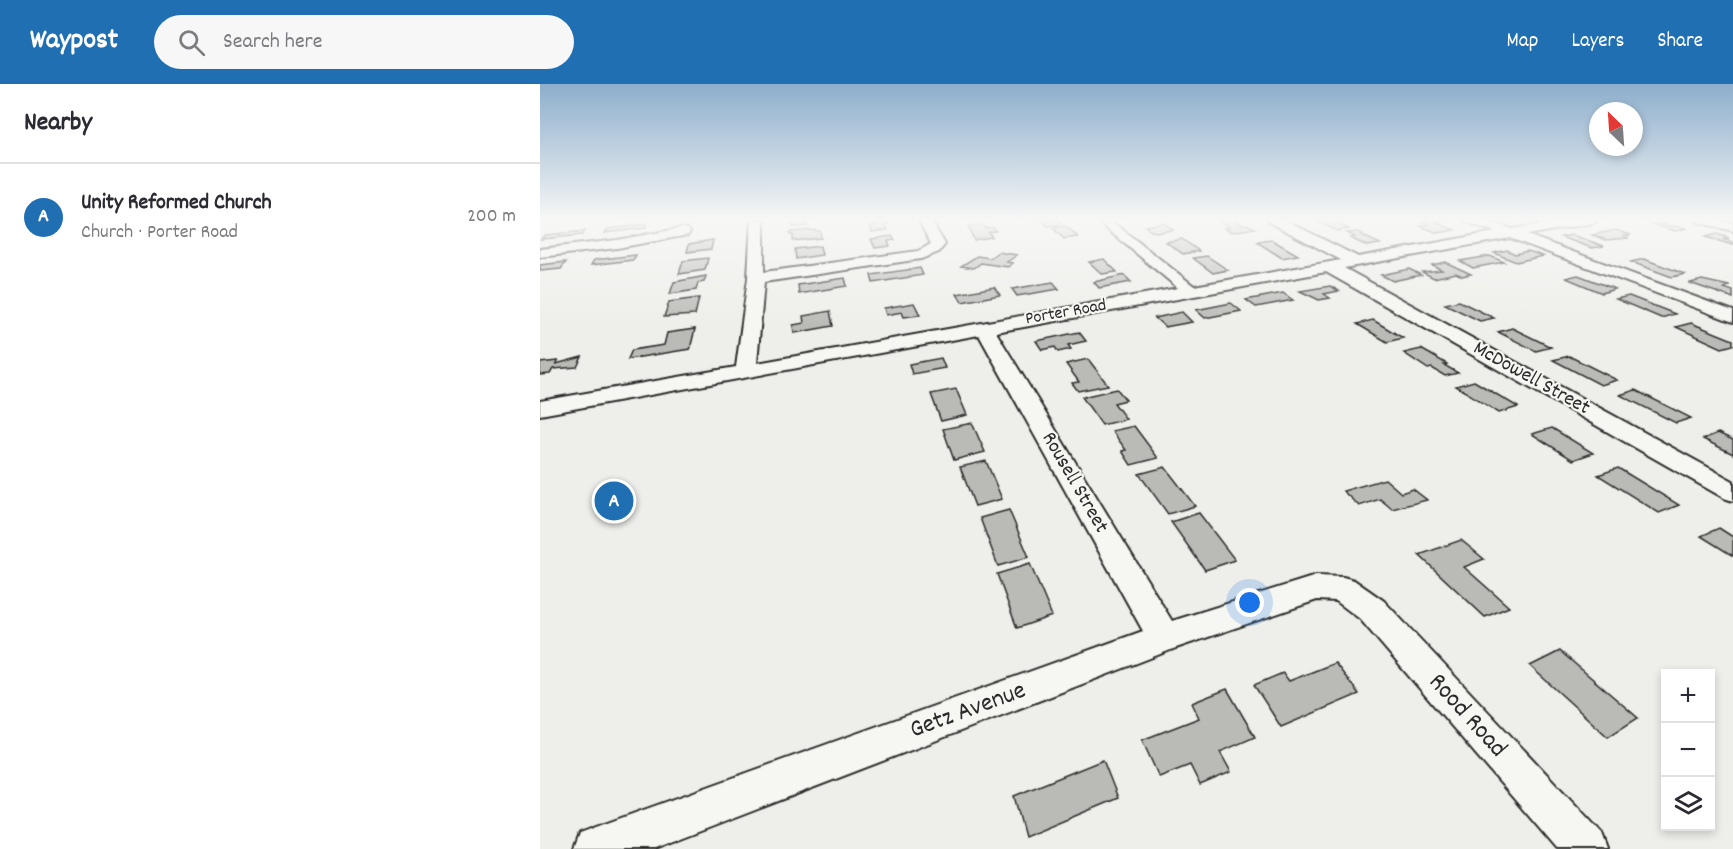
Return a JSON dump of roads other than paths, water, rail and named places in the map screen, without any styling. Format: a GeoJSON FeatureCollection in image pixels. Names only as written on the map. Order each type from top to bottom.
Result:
{"type":"FeatureCollection","features":[{"type":"Feature","properties":{"kind":"street"},"geometry":{"type":"LineString","coordinates":[[746,371],[756,255]]}},
{"type":"Feature","properties":{"kind":"street"},"geometry":{"type":"LineString","coordinates":[[756,278],[922,255]]}},
{"type":"Feature","properties":{"kind":"street"},"geometry":{"type":"LineString","coordinates":[[1146,255],[1191,291]]}},
{"type":"Feature","properties":{"kind":"street"},"geometry":{"type":"LineString","coordinates":[[1343,255],[1355,261]]}},
{"type":"Feature","properties":{"kind":"street","name":"Porter Road"},"geometry":{"type":"LineString","coordinates":[[540,408],[1391,255]]}},
{"type":"Feature","properties":{"kind":"street"},"geometry":{"type":"LineString","coordinates":[[1566,255],[1733,317]]}},
{"type":"Feature","properties":{"kind":"street","name":"McDowell Street"},"geometry":{"type":"LineString","coordinates":[[1328,266],[1733,492]]}},
{"type":"Feature","properties":{"kind":"street","name":"Rousell Street"},"geometry":{"type":"LineString","coordinates":[[985,328],[1164,638]]}},
{"type":"Feature","properties":{"kind":"street","name":"Getz Avenue"},"geometry":{"type":"LineString","coordinates":[[596,849],[1164,638],[1316,588],[1343,589]]}},
{"type":"Feature","properties":{"kind":"street","name":"Rood Road"},"geometry":{"type":"LineString","coordinates":[[1343,589],[1372,610],[1586,849]]}},
{"type":"Feature","properties":{"kind":"place","name":"Unity Reformed Church"},"geometry":{"type":"Point","coordinates":[614,501]}}]}
